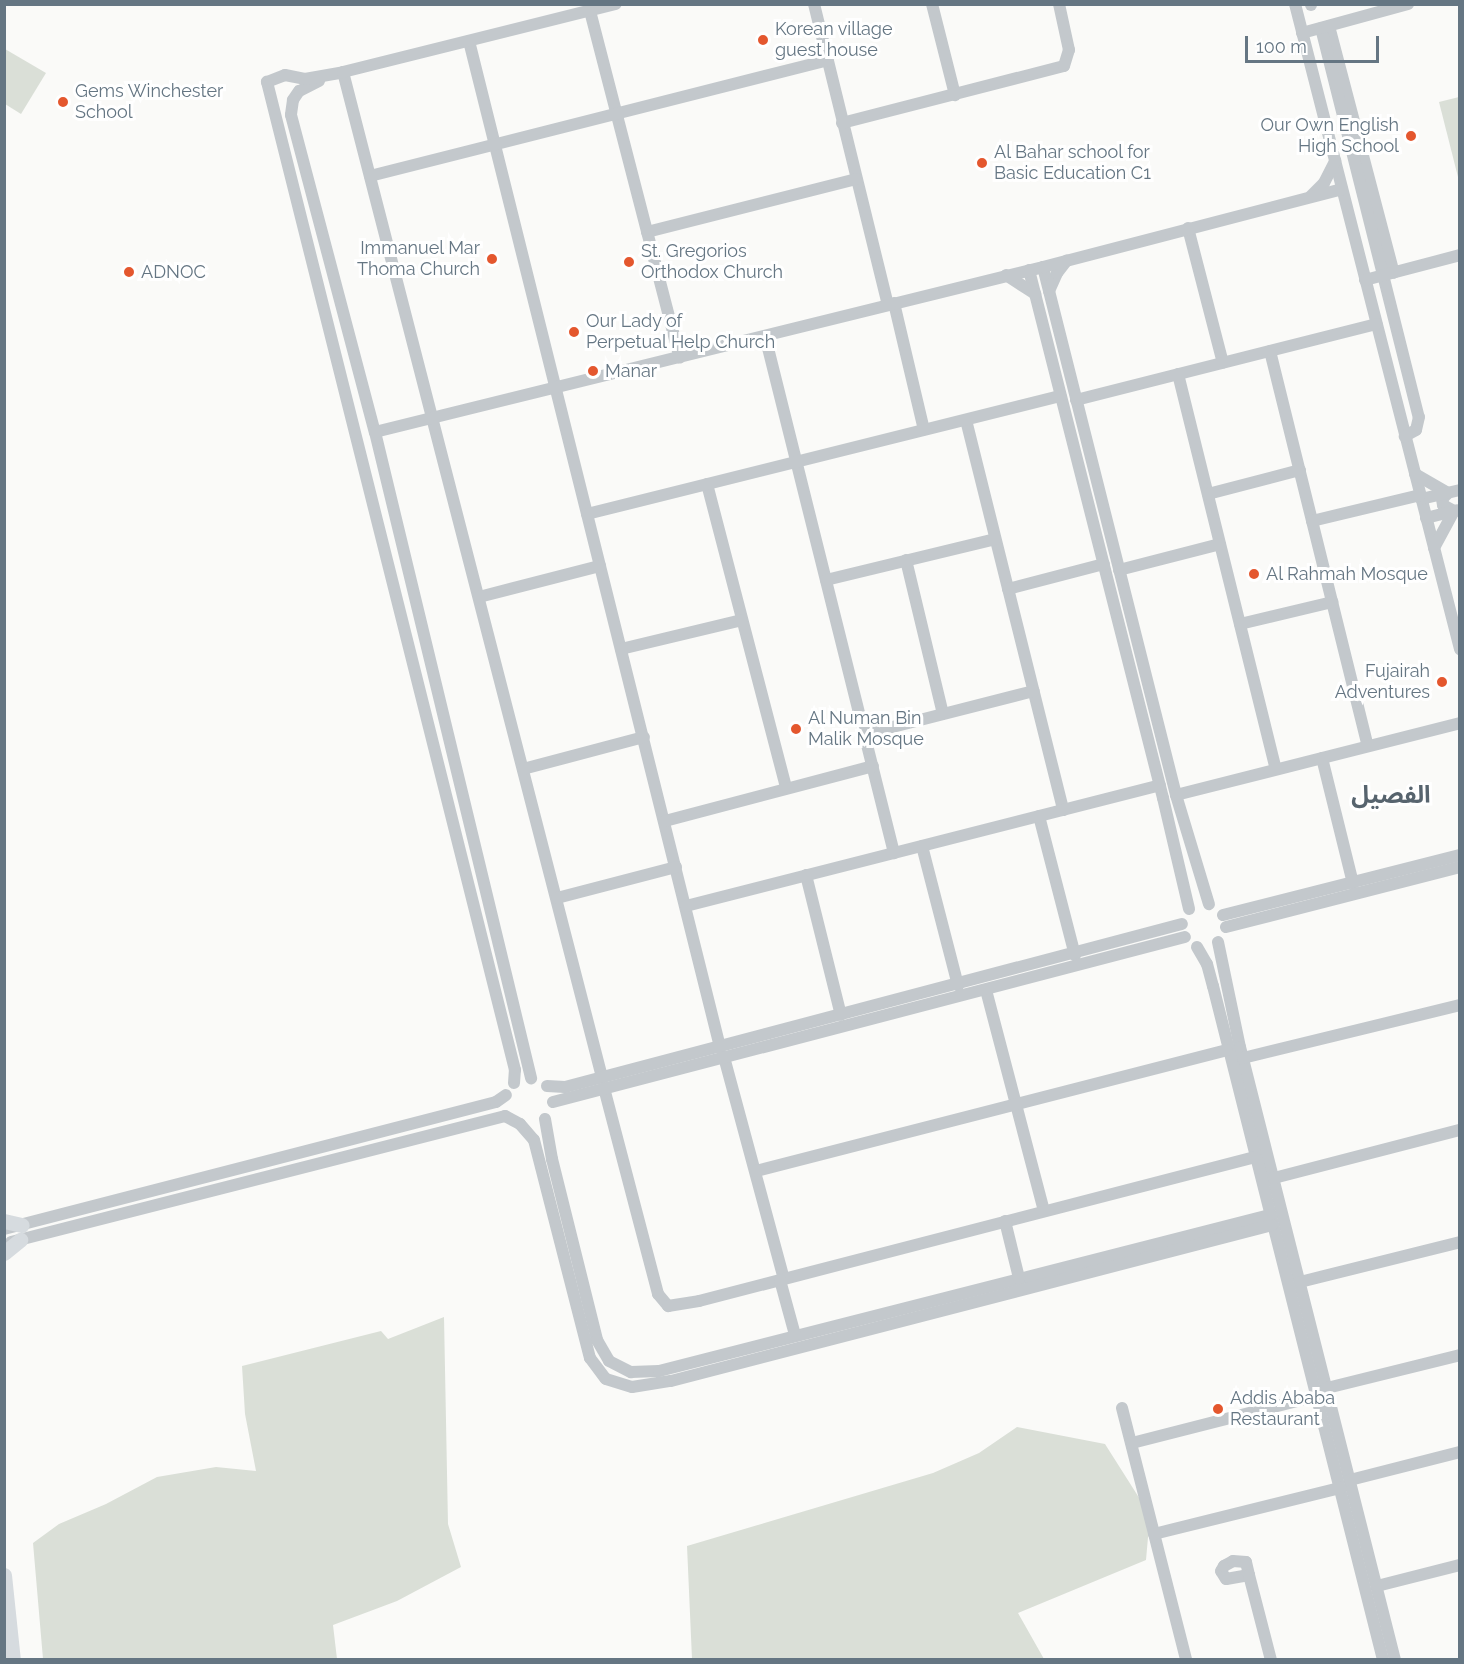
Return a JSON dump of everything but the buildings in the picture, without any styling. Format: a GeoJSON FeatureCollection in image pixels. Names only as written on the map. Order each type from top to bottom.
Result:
{"type":"FeatureCollection","features":[{"type":"Feature","properties":{"kind":"main road"},"geometry":{"type":"LineString","coordinates":[[4,1221],[15,1236],[4,1253]]}},
{"type":"Feature","properties":{"kind":"main road"},"geometry":{"type":"LineString","coordinates":[[4,1575],[13,1659]]}},
{"type":"Feature","properties":{"kind":"street"},"geometry":{"type":"LineString","coordinates":[[15,1236],[496,1102],[506,1095],[514,1083],[515,1070],[267,82],[285,75],[305,78],[337,73],[616,4]]}},
{"type":"Feature","properties":{"kind":"street"},"geometry":{"type":"LineString","coordinates":[[814,4],[856,180],[924,430]]}},
{"type":"Feature","properties":{"kind":"street"},"geometry":{"type":"LineString","coordinates":[[932,4],[955,95]]}},
{"type":"Feature","properties":{"kind":"street"},"geometry":{"type":"LineString","coordinates":[[842,123],[1064,66],[1069,50],[1059,4]]}},
{"type":"Feature","properties":{"kind":"street"},"geometry":{"type":"LineString","coordinates":[[1295,4],[1426,518],[1456,622],[1460,649]]}},
{"type":"Feature","properties":{"kind":"street"},"geometry":{"type":"LineString","coordinates":[[1302,33],[1408,4]]}},
{"type":"Feature","properties":{"kind":"street"},"geometry":{"type":"LineString","coordinates":[[590,11],[680,358]]}},
{"type":"Feature","properties":{"kind":"street"},"geometry":{"type":"LineString","coordinates":[[1325,27],[1389,274],[1396,327],[1420,422],[1416,430],[1405,436]]}},
{"type":"Feature","properties":{"kind":"street"},"geometry":{"type":"LineString","coordinates":[[469,41],[722,1052],[756,1171],[795,1335]]}},
{"type":"Feature","properties":{"kind":"street"},"geometry":{"type":"LineString","coordinates":[[370,176],[496,146],[828,60]]}},
{"type":"Feature","properties":{"kind":"street"},"geometry":{"type":"LineString","coordinates":[[337,73],[370,176],[434,418],[603,1082],[662,1302],[668,1306],[678,1305],[1255,1157]]}},
{"type":"Feature","properties":{"kind":"street"},"geometry":{"type":"LineString","coordinates":[[337,73],[299,91],[293,100],[291,115],[375,432],[531,1078]]}},
{"type":"Feature","properties":{"kind":"street"},"geometry":{"type":"LineString","coordinates":[[1324,117],[1347,111]]}},
{"type":"Feature","properties":{"kind":"street"},"geometry":{"type":"LineString","coordinates":[[1310,197],[1324,183],[1335,161]]}},
{"type":"Feature","properties":{"kind":"street"},"geometry":{"type":"LineString","coordinates":[[647,232],[856,180]]}},
{"type":"Feature","properties":{"kind":"street"},"geometry":{"type":"LineString","coordinates":[[375,432],[1043,267],[1342,189]]}},
{"type":"Feature","properties":{"kind":"street"},"geometry":{"type":"LineString","coordinates":[[1310,197],[1331,198],[1343,204],[1349,217]]}},
{"type":"Feature","properties":{"kind":"street"},"geometry":{"type":"LineString","coordinates":[[1188,228],[1223,363]]}},
{"type":"Feature","properties":{"kind":"street"},"geometry":{"type":"LineString","coordinates":[[1365,280],[1460,255]]}},
{"type":"Feature","properties":{"kind":"street"},"geometry":{"type":"LineString","coordinates":[[1049,291],[1057,273],[1067,260]]}},
{"type":"Feature","properties":{"kind":"street"},"geometry":{"type":"LineString","coordinates":[[1043,267],[1176,795],[1209,904],[1224,921]]}},
{"type":"Feature","properties":{"kind":"street"},"geometry":{"type":"LineString","coordinates":[[1029,270],[1160,785],[1189,909]]}},
{"type":"Feature","properties":{"kind":"street"},"geometry":{"type":"LineString","coordinates":[[1006,275],[1035,294]]}},
{"type":"Feature","properties":{"kind":"street"},"geometry":{"type":"LineString","coordinates":[[1076,400],[1270,351],[1378,328],[1396,327]]}},
{"type":"Feature","properties":{"kind":"street"},"geometry":{"type":"LineString","coordinates":[[765,336],[894,853]]}},
{"type":"Feature","properties":{"kind":"street"},"geometry":{"type":"LineString","coordinates":[[1270,351],[1368,746]]}},
{"type":"Feature","properties":{"kind":"street"},"geometry":{"type":"LineString","coordinates":[[1388,370],[1406,365]]}},
{"type":"Feature","properties":{"kind":"street"},"geometry":{"type":"LineString","coordinates":[[1178,374],[1276,769]]}},
{"type":"Feature","properties":{"kind":"street"},"geometry":{"type":"LineString","coordinates":[[1395,397],[1413,392]]}},
{"type":"Feature","properties":{"kind":"street"},"geometry":{"type":"LineString","coordinates":[[587,514],[1061,396]]}},
{"type":"Feature","properties":{"kind":"street"},"geometry":{"type":"LineString","coordinates":[[966,420],[1063,810]]}},
{"type":"Feature","properties":{"kind":"street"},"geometry":{"type":"LineString","coordinates":[[1208,494],[1300,470]]}},
{"type":"Feature","properties":{"kind":"street"},"geometry":{"type":"LineString","coordinates":[[1415,474],[1454,491]]}},
{"type":"Feature","properties":{"kind":"street"},"geometry":{"type":"LineString","coordinates":[[707,484],[786,788]]}},
{"type":"Feature","properties":{"kind":"street"},"geometry":{"type":"LineString","coordinates":[[1312,521],[1454,491]]}},
{"type":"Feature","properties":{"kind":"street"},"geometry":{"type":"LineString","coordinates":[[1454,491],[1442,499],[1443,505],[1457,510]]}},
{"type":"Feature","properties":{"kind":"street"},"geometry":{"type":"LineString","coordinates":[[374,508],[386,527],[392,553],[398,556],[404,552]]}},
{"type":"Feature","properties":{"kind":"street"},"geometry":{"type":"LineString","coordinates":[[1426,518],[1457,510]]}},
{"type":"Feature","properties":{"kind":"street"},"geometry":{"type":"LineString","coordinates":[[1434,548],[1457,510]]}},
{"type":"Feature","properties":{"kind":"street"},"geometry":{"type":"LineString","coordinates":[[826,580],[996,539]]}},
{"type":"Feature","properties":{"kind":"street"},"geometry":{"type":"LineString","coordinates":[[1119,570],[1220,544]]}},
{"type":"Feature","properties":{"kind":"street"},"geometry":{"type":"LineString","coordinates":[[906,560],[943,714]]}},
{"type":"Feature","properties":{"kind":"street"},"geometry":{"type":"LineString","coordinates":[[1008,589],[1104,564]]}},
{"type":"Feature","properties":{"kind":"street"},"geometry":{"type":"LineString","coordinates":[[479,597],[600,566]]}},
{"type":"Feature","properties":{"kind":"street"},"geometry":{"type":"LineString","coordinates":[[395,595],[399,588],[407,589],[424,637]]}},
{"type":"Feature","properties":{"kind":"street"},"geometry":{"type":"LineString","coordinates":[[1240,624],[1332,602]]}},
{"type":"Feature","properties":{"kind":"street"},"geometry":{"type":"LineString","coordinates":[[621,649],[742,620]]}},
{"type":"Feature","properties":{"kind":"street"},"geometry":{"type":"LineString","coordinates":[[865,734],[1034,691]]}},
{"type":"Feature","properties":{"kind":"street"},"geometry":{"type":"LineString","coordinates":[[1176,795],[1460,723]]}},
{"type":"Feature","properties":{"kind":"street"},"geometry":{"type":"LineString","coordinates":[[524,769],[644,737]]}},
{"type":"Feature","properties":{"kind":"street"},"geometry":{"type":"LineString","coordinates":[[1322,758],[1353,883]]}},
{"type":"Feature","properties":{"kind":"street"},"geometry":{"type":"LineString","coordinates":[[665,820],[873,766]]}},
{"type":"Feature","properties":{"kind":"street"},"geometry":{"type":"LineString","coordinates":[[686,906],[1160,785]]}},
{"type":"Feature","properties":{"kind":"street"},"geometry":{"type":"LineString","coordinates":[[1039,816],[1075,954]]}},
{"type":"Feature","properties":{"kind":"street"},"geometry":{"type":"LineString","coordinates":[[922,846],[958,985]]}},
{"type":"Feature","properties":{"kind":"street"},"geometry":{"type":"LineString","coordinates":[[1224,921],[1353,883],[1460,855]]}},
{"type":"Feature","properties":{"kind":"street"},"geometry":{"type":"LineString","coordinates":[[557,898],[676,867]]}},
{"type":"Feature","properties":{"kind":"street"},"geometry":{"type":"LineString","coordinates":[[1224,921],[1460,867]]}},
{"type":"Feature","properties":{"kind":"street"},"geometry":{"type":"LineString","coordinates":[[806,875],[841,1015]]}},
{"type":"Feature","properties":{"kind":"street"},"geometry":{"type":"LineString","coordinates":[[1209,904],[1198,904],[1189,909],[1182,924],[1185,937],[1197,947],[1207,964],[1271,1220],[1322,1392],[1378,1613],[1395,1659]]}},
{"type":"Feature","properties":{"kind":"street"},"geometry":{"type":"LineString","coordinates":[[1224,921],[1218,942],[1243,1058],[1300,1282],[1322,1392]]}},
{"type":"Feature","properties":{"kind":"street"},"geometry":{"type":"LineString","coordinates":[[722,1052],[841,1015],[1182,924]]}},
{"type":"Feature","properties":{"kind":"street"},"geometry":{"type":"LineString","coordinates":[[514,1083],[531,1078],[548,1086],[562,1088],[603,1082],[986,990],[1185,937]]}},
{"type":"Feature","properties":{"kind":"street"},"geometry":{"type":"LineString","coordinates":[[1197,947],[1208,947],[1218,942]]}},
{"type":"Feature","properties":{"kind":"street"},"geometry":{"type":"LineString","coordinates":[[986,990],[1044,1211]]}},
{"type":"Feature","properties":{"kind":"street"},"geometry":{"type":"LineString","coordinates":[[1243,1058],[1460,1005]]}},
{"type":"Feature","properties":{"kind":"street"},"geometry":{"type":"LineString","coordinates":[[756,1171],[1227,1050]]}},
{"type":"Feature","properties":{"kind":"street"},"geometry":{"type":"LineString","coordinates":[[553,1102],[603,1082]]}},
{"type":"Feature","properties":{"kind":"street"},"geometry":{"type":"LineString","coordinates":[[548,1086],[553,1102],[545,1119],[554,1169],[597,1340],[609,1361],[631,1372],[645,1373],[1019,1278],[1214,1235]]}},
{"type":"Feature","properties":{"kind":"street"},"geometry":{"type":"LineString","coordinates":[[506,1095],[506,1108],[534,1140],[590,1358],[606,1379],[632,1387],[671,1381],[1271,1220]]}},
{"type":"Feature","properties":{"kind":"street"},"geometry":{"type":"LineString","coordinates":[[4,1229],[15,1236],[502,1116],[531,1126],[545,1119]]}},
{"type":"Feature","properties":{"kind":"street"},"geometry":{"type":"LineString","coordinates":[[1274,1178],[1460,1130]]}},
{"type":"Feature","properties":{"kind":"street"},"geometry":{"type":"LineString","coordinates":[[1005,1221],[1019,1278]]}},
{"type":"Feature","properties":{"kind":"street"},"geometry":{"type":"LineString","coordinates":[[1300,1282],[1460,1242]]}},
{"type":"Feature","properties":{"kind":"street"},"geometry":{"type":"LineString","coordinates":[[1131,1443],[1460,1355]]}},
{"type":"Feature","properties":{"kind":"street"},"geometry":{"type":"LineString","coordinates":[[1122,1408],[1186,1659]]}},
{"type":"Feature","properties":{"kind":"street"},"geometry":{"type":"LineString","coordinates":[[1155,1534],[1460,1452]]}},
{"type":"Feature","properties":{"kind":"street"},"geometry":{"type":"LineString","coordinates":[[1345,1484],[1377,1586],[1383,1659]]}},
{"type":"Feature","properties":{"kind":"street"},"geometry":{"type":"LineString","coordinates":[[1377,1586],[1460,1565]]}},
{"type":"Feature","properties":{"kind":"street"},"geometry":{"type":"LineString","coordinates":[[1250,1575],[1271,1659]]}},
{"type":"Feature","properties":{"kind":"shaded area"},"geometry":{"type":"Polygon","coordinates":[[[5,49],[46,73],[21,114],[5,104],[5,49]]]}},
{"type":"Feature","properties":{"kind":"shaded area"},"geometry":{"type":"Polygon","coordinates":[[[1460,97],[1459,181],[1439,102],[1460,97]]]}},
{"type":"Feature","properties":{"kind":"shaded area"},"geometry":{"type":"Polygon","coordinates":[[[444,1317],[448,1524],[461,1567],[397,1601],[333,1625],[337,1659],[43,1659],[33,1543],[59,1524],[106,1504],[157,1477],[216,1467],[256,1471],[245,1414],[242,1366],[381,1331],[388,1339],[444,1317]]]}},
{"type":"Feature","properties":{"kind":"shaded area"},"geometry":{"type":"Polygon","coordinates":[[[1017,1427],[1105,1444],[1150,1515],[1146,1560],[1018,1613],[1044,1659],[692,1659],[687,1546],[933,1473],[979,1453],[1017,1427]]]}},
{"type":"Feature","properties":{"kind":"place","name":"Korean village guest house"},"geometry":{"type":"Point","coordinates":[763,40]}},
{"type":"Feature","properties":{"kind":"place","name":"Gems Winchester School"},"geometry":{"type":"Point","coordinates":[63,102]}},
{"type":"Feature","properties":{"kind":"place","name":"Our Own English High School"},"geometry":{"type":"Point","coordinates":[1411,136]}},
{"type":"Feature","properties":{"kind":"place","name":"Al Bahar school for Basic Education C1"},"geometry":{"type":"Point","coordinates":[982,163]}},
{"type":"Feature","properties":{"kind":"place","name":"Immanuel Mar Thoma Church"},"geometry":{"type":"Point","coordinates":[492,259]}},
{"type":"Feature","properties":{"kind":"place","name":"St. Gregorios Orthodox Church"},"geometry":{"type":"Point","coordinates":[629,262]}},
{"type":"Feature","properties":{"kind":"place","name":"ADNOC"},"geometry":{"type":"Point","coordinates":[129,272]}},
{"type":"Feature","properties":{"kind":"place","name":"Our Lady of Perpetual Help Church"},"geometry":{"type":"Point","coordinates":[574,332]}},
{"type":"Feature","properties":{"kind":"place","name":"Manar"},"geometry":{"type":"Point","coordinates":[593,371]}},
{"type":"Feature","properties":{"kind":"place","name":"Al Rahmah Mosque"},"geometry":{"type":"Point","coordinates":[1254,574]}},
{"type":"Feature","properties":{"kind":"place","name":"Fujairah Adventures"},"geometry":{"type":"Point","coordinates":[1442,682]}},
{"type":"Feature","properties":{"kind":"place","name":"Al Numan Bin Malik Mosque"},"geometry":{"type":"Point","coordinates":[796,729]}},
{"type":"Feature","properties":{"kind":"place","name":"Addis Ababa Restaurant"},"geometry":{"type":"Point","coordinates":[1218,1409]}},
{"type":"Feature","properties":{"kind":"district","name":"الفصيل"},"geometry":{"type":"Point","coordinates":[1391,795]}}]}
